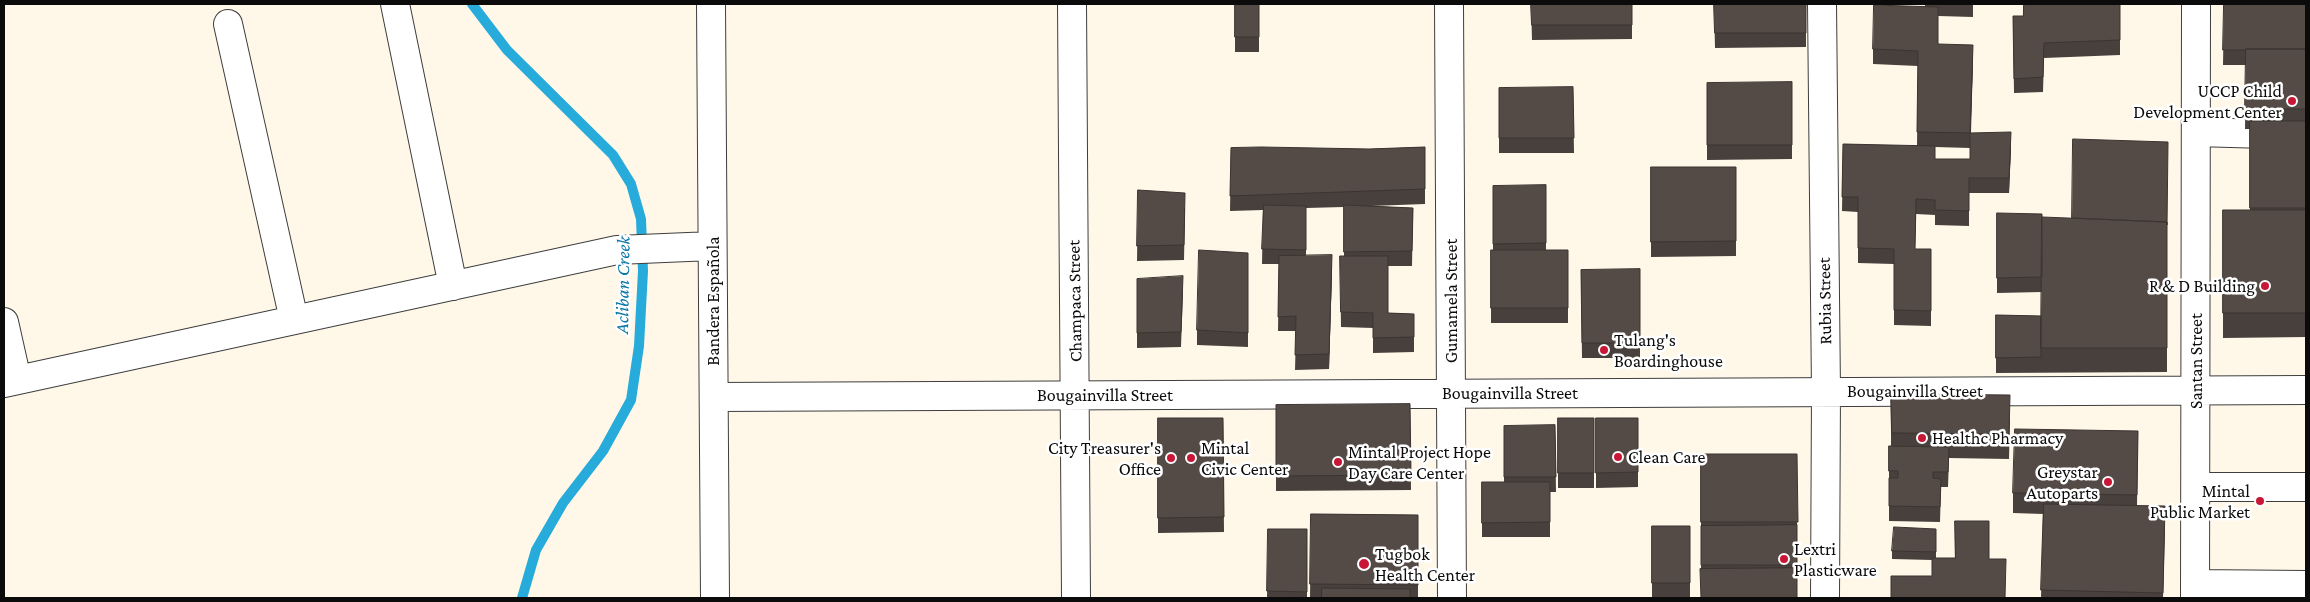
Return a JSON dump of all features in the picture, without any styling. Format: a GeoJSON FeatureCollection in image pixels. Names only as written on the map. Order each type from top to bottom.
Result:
{"type":"FeatureCollection","features":[{"type":"Feature","properties":{"kind":"street"},"geometry":{"type":"LineString","coordinates":[[395,4],[453,286]]}},
{"type":"Feature","properties":{"kind":"street","name":"Bandera Española"},"geometry":{"type":"LineString","coordinates":[[711,4],[715,598]]}},
{"type":"Feature","properties":{"kind":"street","name":"Champaca Street"},"geometry":{"type":"LineString","coordinates":[[1072,4],[1076,598]]}},
{"type":"Feature","properties":{"kind":"street","name":"Gumamela Street"},"geometry":{"type":"LineString","coordinates":[[1449,4],[1452,598]]}},
{"type":"Feature","properties":{"kind":"street","name":"Rubia Street"},"geometry":{"type":"LineString","coordinates":[[1822,4],[1826,392],[1825,598]]}},
{"type":"Feature","properties":{"kind":"street","name":"Santan Street"},"geometry":{"type":"LineString","coordinates":[[2195,591],[2196,4]]}},
{"type":"Feature","properties":{"kind":"street"},"geometry":{"type":"LineString","coordinates":[[228,24],[294,320]]}},
{"type":"Feature","properties":{"kind":"street"},"geometry":{"type":"LineString","coordinates":[[2196,132],[2266,134]]}},
{"type":"Feature","properties":{"kind":"street"},"geometry":{"type":"LineString","coordinates":[[4,322],[10,381],[617,250],[666,246],[712,246]]}},
{"type":"Feature","properties":{"kind":"street","name":"Bougainvilla Street"},"geometry":{"type":"LineString","coordinates":[[714,397],[2306,390]]}},
{"type":"Feature","properties":{"kind":"street"},"geometry":{"type":"LineString","coordinates":[[2196,487],[2306,487]]}},
{"type":"Feature","properties":{"kind":"street"},"geometry":{"type":"LineString","coordinates":[[2195,591],[2306,585]]}},
{"type":"Feature","properties":{"kind":"building"},"geometry":{"type":"Polygon","coordinates":[[[1235,4],[1259,4],[1259,37],[1235,37],[1235,4]]]}},
{"type":"Feature","properties":{"kind":"building"},"geometry":{"type":"Polygon","coordinates":[[[1531,4],[1632,4],[1632,25],[1532,25],[1531,4]]]}},
{"type":"Feature","properties":{"kind":"building"},"geometry":{"type":"Polygon","coordinates":[[[1714,4],[1806,4],[1806,33],[1715,33],[1714,4]]]}},
{"type":"Feature","properties":{"kind":"building"},"geometry":{"type":"Polygon","coordinates":[[[2024,4],[2120,4],[2120,40],[2044,43],[2043,77],[2014,79],[2013,16],[2023,16],[2024,4]]]}},
{"type":"Feature","properties":{"kind":"building"},"geometry":{"type":"Polygon","coordinates":[[[2224,4],[2306,4],[2306,49],[2223,50],[2224,4]]]}},
{"type":"Feature","properties":{"kind":"building"},"geometry":{"type":"Polygon","coordinates":[[[1874,5],[1938,7],[1938,44],[1973,45],[1970,133],[1917,132],[1918,51],[1873,49],[1874,5]]]}},
{"type":"Feature","properties":{"kind":"building"},"geometry":{"type":"Polygon","coordinates":[[[2246,49],[2306,49],[2306,109],[2245,109],[2246,49]]]}},
{"type":"Feature","properties":{"kind":"building"},"geometry":{"type":"Polygon","coordinates":[[[1792,82],[1792,145],[1707,145],[1707,83],[1792,82]]]}},
{"type":"Feature","properties":{"kind":"building"},"geometry":{"type":"Polygon","coordinates":[[[1573,87],[1574,138],[1499,138],[1499,88],[1573,87]]]}},
{"type":"Feature","properties":{"kind":"building"},"geometry":{"type":"Polygon","coordinates":[[[2250,121],[2306,121],[2306,208],[2250,208],[2250,121]]]}},
{"type":"Feature","properties":{"kind":"building"},"geometry":{"type":"Polygon","coordinates":[[[2011,132],[2009,178],[1969,178],[1969,211],[1935,210],[1935,200],[1916,199],[1915,249],[1931,249],[1931,311],[1894,310],[1894,249],[1858,248],[1858,197],[1842,197],[1843,144],[1935,146],[1935,159],[1970,159],[1970,133],[2011,132]]]}},
{"type":"Feature","properties":{"kind":"building"},"geometry":{"type":"Polygon","coordinates":[[[2073,139],[2168,142],[2167,225],[2167,222],[2072,218],[2073,139]]]}},
{"type":"Feature","properties":{"kind":"building"},"geometry":{"type":"Polygon","coordinates":[[[1425,147],[1425,189],[1230,196],[1231,148],[1369,149],[1425,147]]]}},
{"type":"Feature","properties":{"kind":"building"},"geometry":{"type":"Polygon","coordinates":[[[1651,167],[1736,167],[1736,241],[1651,242],[1651,167]]]}},
{"type":"Feature","properties":{"kind":"building"},"geometry":{"type":"Polygon","coordinates":[[[1546,185],[1546,243],[1493,244],[1493,186],[1546,185]]]}},
{"type":"Feature","properties":{"kind":"building"},"geometry":{"type":"Polygon","coordinates":[[[1138,190],[1185,193],[1184,245],[1137,246],[1138,190]]]}},
{"type":"Feature","properties":{"kind":"building"},"geometry":{"type":"Polygon","coordinates":[[[1264,205],[1306,206],[1306,250],[1262,249],[1264,205]]]}},
{"type":"Feature","properties":{"kind":"building"},"geometry":{"type":"Polygon","coordinates":[[[1344,205],[1413,208],[1412,251],[1344,252],[1344,205]]]}},
{"type":"Feature","properties":{"kind":"building","name":"R & D Building"},"geometry":{"type":"Polygon","coordinates":[[[2223,210],[2306,210],[2306,313],[2223,313],[2223,210]]]}},
{"type":"Feature","properties":{"kind":"building"},"geometry":{"type":"Polygon","coordinates":[[[1997,213],[2042,214],[2042,277],[1997,278],[1997,213]]]}},
{"type":"Feature","properties":{"kind":"building"},"geometry":{"type":"Polygon","coordinates":[[[2042,217],[2167,222],[2167,348],[2041,348],[2042,217]]]}},
{"type":"Feature","properties":{"kind":"building"},"geometry":{"type":"Polygon","coordinates":[[[1199,250],[1248,253],[1248,333],[1197,330],[1199,250]]]}},
{"type":"Feature","properties":{"kind":"building"},"geometry":{"type":"Polygon","coordinates":[[[1491,250],[1568,250],[1568,308],[1491,308],[1491,250]]]}},
{"type":"Feature","properties":{"kind":"building"},"geometry":{"type":"Polygon","coordinates":[[[1332,255],[1329,354],[1295,355],[1296,316],[1278,317],[1279,256],[1332,255]]]}},
{"type":"Feature","properties":{"kind":"building"},"geometry":{"type":"Polygon","coordinates":[[[1340,256],[1388,256],[1388,313],[1414,314],[1414,337],[1373,338],[1373,313],[1341,312],[1340,256]]]}},
{"type":"Feature","properties":{"kind":"building"},"geometry":{"type":"Polygon","coordinates":[[[1640,269],[1640,343],[1582,343],[1581,270],[1640,269]]]}},
{"type":"Feature","properties":{"kind":"building"},"geometry":{"type":"Polygon","coordinates":[[[1183,276],[1181,332],[1137,333],[1137,279],[1183,276]]]}},
{"type":"Feature","properties":{"kind":"building"},"geometry":{"type":"Polygon","coordinates":[[[1996,315],[2041,316],[2041,357],[1996,358],[1996,315]]]}},
{"type":"Feature","properties":{"kind":"building"},"geometry":{"type":"Polygon","coordinates":[[[1891,394],[2010,395],[2009,434],[1892,433],[1891,394]]]}},
{"type":"Feature","properties":{"kind":"building"},"geometry":{"type":"Polygon","coordinates":[[[1410,404],[1411,475],[1276,476],[1276,405],[1410,404]]]}},
{"type":"Feature","properties":{"kind":"building","name":"Mintal Civic Center"},"geometry":{"type":"Polygon","coordinates":[[[1158,418],[1223,418],[1224,517],[1158,518],[1158,418]]]}},
{"type":"Feature","properties":{"kind":"building"},"geometry":{"type":"Polygon","coordinates":[[[1558,418],[1594,418],[1594,473],[1558,473],[1558,418]]]}},
{"type":"Feature","properties":{"kind":"building"},"geometry":{"type":"Polygon","coordinates":[[[1596,418],[1638,418],[1638,472],[1596,473],[1596,418]]]}},
{"type":"Feature","properties":{"kind":"building"},"geometry":{"type":"Polygon","coordinates":[[[1555,425],[1556,477],[1504,477],[1504,426],[1555,425]]]}},
{"type":"Feature","properties":{"kind":"building"},"geometry":{"type":"Polygon","coordinates":[[[2015,429],[2138,431],[2137,495],[2013,493],[2015,429]]]}},
{"type":"Feature","properties":{"kind":"building"},"geometry":{"type":"Polygon","coordinates":[[[1889,446],[1949,447],[1948,472],[1933,472],[1933,478],[1941,479],[1940,507],[1889,506],[1889,478],[1898,478],[1898,471],[1889,471],[1889,446]]]}},
{"type":"Feature","properties":{"kind":"building"},"geometry":{"type":"Polygon","coordinates":[[[1701,454],[1797,454],[1798,522],[1701,522],[1701,454]]]}},
{"type":"Feature","properties":{"kind":"building"},"geometry":{"type":"Polygon","coordinates":[[[1482,482],[1550,482],[1550,522],[1482,523],[1482,482]]]}},
{"type":"Feature","properties":{"kind":"building"},"geometry":{"type":"Polygon","coordinates":[[[2044,504],[2165,506],[2163,593],[2041,590],[2044,504]]]}},
{"type":"Feature","properties":{"kind":"building","name":"Tugbok Health Center"},"geometry":{"type":"Polygon","coordinates":[[[1311,514],[1418,515],[1418,585],[1310,584],[1311,514]]]}},
{"type":"Feature","properties":{"kind":"building"},"geometry":{"type":"Polygon","coordinates":[[[1955,521],[1989,521],[1989,559],[2006,559],[2005,598],[1891,598],[1891,576],[1932,576],[1932,558],[1955,558],[1955,521]]]}},
{"type":"Feature","properties":{"kind":"building"},"geometry":{"type":"Polygon","coordinates":[[[1797,525],[1797,565],[1701,565],[1701,526],[1797,525]]]}},
{"type":"Feature","properties":{"kind":"building"},"geometry":{"type":"Polygon","coordinates":[[[1652,526],[1690,526],[1690,583],[1652,583],[1652,526]]]}},
{"type":"Feature","properties":{"kind":"building"},"geometry":{"type":"Polygon","coordinates":[[[1894,527],[1936,529],[1936,552],[1892,551],[1894,527]]]}},
{"type":"Feature","properties":{"kind":"building"},"geometry":{"type":"Polygon","coordinates":[[[1268,529],[1307,529],[1307,592],[1267,591],[1268,529]]]}},
{"type":"Feature","properties":{"kind":"building"},"geometry":{"type":"Polygon","coordinates":[[[1797,568],[1797,598],[1701,598],[1700,569],[1797,568]]]}},
{"type":"Feature","properties":{"kind":"building"},"geometry":{"type":"Polygon","coordinates":[[[1322,588],[1410,589],[1410,598],[1322,598],[1322,588]]]}},
{"type":"Feature","properties":{"kind":"waterway","name":"Acliban Creek"},"geometry":{"type":"LineString","coordinates":[[472,4],[507,50],[613,155],[631,184],[641,219],[643,271],[639,346],[631,400],[603,451],[563,503],[536,550],[522,598]]}},
{"type":"Feature","properties":{"kind":"place","name":"UCCP Child Development Center"},"geometry":{"type":"Point","coordinates":[2292,101]}},
{"type":"Feature","properties":{"kind":"place","name":"R & D Building"},"geometry":{"type":"Point","coordinates":[2265,286]}},
{"type":"Feature","properties":{"kind":"place","name":"Tulang's Boardinghouse"},"geometry":{"type":"Point","coordinates":[1604,350]}},
{"type":"Feature","properties":{"kind":"place","name":"Healthc Pharmacy"},"geometry":{"type":"Point","coordinates":[1922,438]}},
{"type":"Feature","properties":{"kind":"place","name":"Clean Care"},"geometry":{"type":"Point","coordinates":[1618,457]}},
{"type":"Feature","properties":{"kind":"place","name":"City Treasurer's Office"},"geometry":{"type":"Point","coordinates":[1171,458]}},
{"type":"Feature","properties":{"kind":"place","name":"Mintal Civic Center"},"geometry":{"type":"Point","coordinates":[1191,458]}},
{"type":"Feature","properties":{"kind":"place","name":"Mintal Project Hope Day Care Center"},"geometry":{"type":"Point","coordinates":[1338,462]}},
{"type":"Feature","properties":{"kind":"place","name":"Greystar Autoparts"},"geometry":{"type":"Point","coordinates":[2108,482]}},
{"type":"Feature","properties":{"kind":"place","name":"Mintal Public Market"},"geometry":{"type":"Point","coordinates":[2260,501]}},
{"type":"Feature","properties":{"kind":"place","name":"Lextri Plasticware"},"geometry":{"type":"Point","coordinates":[1784,559]}},
{"type":"Feature","properties":{"kind":"place","name":"Tugbok Health Center"},"geometry":{"type":"Point","coordinates":[1364,564]}}]}
